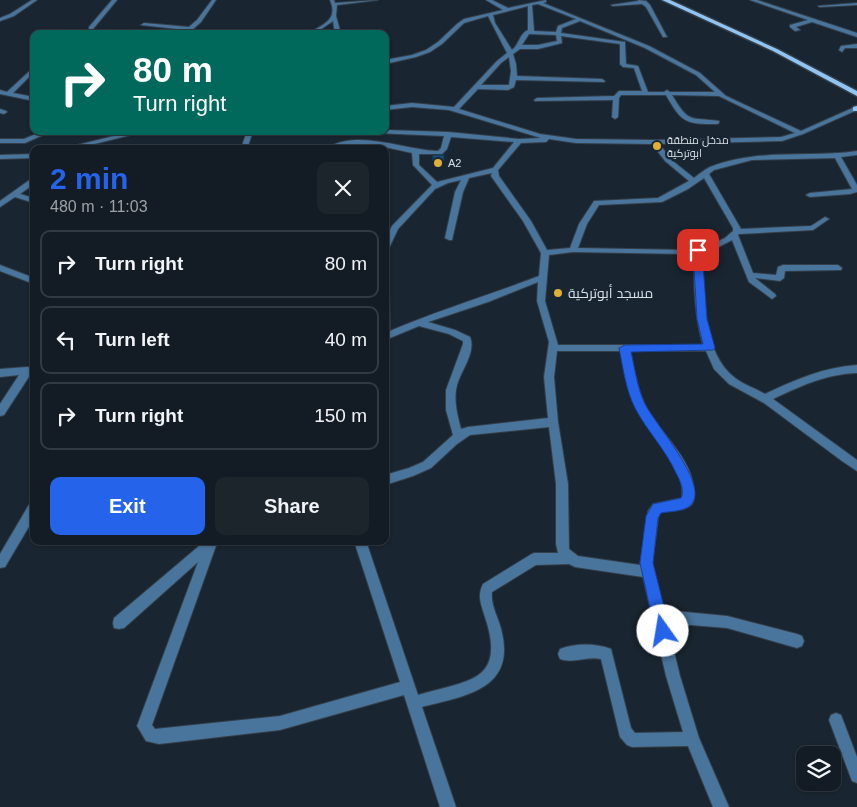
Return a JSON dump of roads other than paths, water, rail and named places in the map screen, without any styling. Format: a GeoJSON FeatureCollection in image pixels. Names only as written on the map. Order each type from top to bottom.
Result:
{"type":"FeatureCollection","features":[{"type":"Feature","properties":{"kind":"main road"},"geometry":{"type":"LineString","coordinates":[[665,0],[775,50],[857,94]]}},
{"type":"Feature","properties":{"kind":"main road"},"geometry":{"type":"LineString","coordinates":[[674,0],[758,36],[857,88]]}},
{"type":"Feature","properties":{"kind":"street"},"geometry":{"type":"LineString","coordinates":[[0,20],[12,16],[35,0]]}},
{"type":"Feature","properties":{"kind":"street"},"geometry":{"type":"LineString","coordinates":[[91,28],[115,0]]}},
{"type":"Feature","properties":{"kind":"street"},"geometry":{"type":"LineString","coordinates":[[190,30],[204,16],[214,0]]}},
{"type":"Feature","properties":{"kind":"street"},"geometry":{"type":"LineString","coordinates":[[337,30],[334,2],[376,0]]}},
{"type":"Feature","properties":{"kind":"street"},"geometry":{"type":"LineString","coordinates":[[488,0],[507,10]]}},
{"type":"Feature","properties":{"kind":"street"},"geometry":{"type":"LineString","coordinates":[[389,61],[425,52],[442,42],[461,22],[490,13],[547,0]]}},
{"type":"Feature","properties":{"kind":"street"},"geometry":{"type":"LineString","coordinates":[[752,0],[857,35]]}},
{"type":"Feature","properties":{"kind":"street"},"geometry":{"type":"LineString","coordinates":[[613,5],[642,1],[648,6],[665,36]]}},
{"type":"Feature","properties":{"kind":"street"},"geometry":{"type":"LineString","coordinates":[[533,3],[582,19],[647,47],[698,74],[718,94],[801,134]]}},
{"type":"Feature","properties":{"kind":"street"},"geometry":{"type":"LineString","coordinates":[[531,32],[533,3]]}},
{"type":"Feature","properties":{"kind":"street"},"geometry":{"type":"LineString","coordinates":[[820,6],[857,4]]}},
{"type":"Feature","properties":{"kind":"street"},"geometry":{"type":"LineString","coordinates":[[476,88],[508,88],[512,86],[515,78],[515,61],[492,23],[490,13]]}},
{"type":"Feature","properties":{"kind":"street"},"geometry":{"type":"LineString","coordinates":[[316,30],[335,17]]}},
{"type":"Feature","properties":{"kind":"street"},"geometry":{"type":"LineString","coordinates":[[518,47],[538,47],[557,43],[561,41],[558,34],[560,27],[582,19]]}},
{"type":"Feature","properties":{"kind":"street"},"geometry":{"type":"LineString","coordinates":[[797,30],[792,26],[811,20]]}},
{"type":"Feature","properties":{"kind":"street"},"geometry":{"type":"LineString","coordinates":[[144,25],[175,30]]}},
{"type":"Feature","properties":{"kind":"street"},"geometry":{"type":"LineString","coordinates":[[456,109],[464,98],[476,88],[499,62],[518,47],[525,34],[531,32],[623,43],[624,66],[636,67],[645,92]]}},
{"type":"Feature","properties":{"kind":"street"},"geometry":{"type":"LineString","coordinates":[[842,50],[843,47],[857,46]]}},
{"type":"Feature","properties":{"kind":"street"},"geometry":{"type":"LineString","coordinates":[[9,94],[30,73]]}},
{"type":"Feature","properties":{"kind":"street"},"geometry":{"type":"LineString","coordinates":[[515,78],[602,81]]}},
{"type":"Feature","properties":{"kind":"street"},"geometry":{"type":"LineString","coordinates":[[0,92],[30,98]]}},
{"type":"Feature","properties":{"kind":"street"},"geometry":{"type":"LineString","coordinates":[[667,92],[686,120],[692,122],[717,122]]}},
{"type":"Feature","properties":{"kind":"street"},"geometry":{"type":"LineString","coordinates":[[615,117],[616,98],[619,93],[718,94]]}},
{"type":"Feature","properties":{"kind":"street"},"geometry":{"type":"LineString","coordinates":[[537,100],[616,98]]}},
{"type":"Feature","properties":{"kind":"street"},"geometry":{"type":"LineString","coordinates":[[389,108],[419,105],[456,109],[553,139]]}},
{"type":"Feature","properties":{"kind":"street"},"geometry":{"type":"LineString","coordinates":[[389,132],[448,134],[519,141],[553,139],[594,142],[775,140],[801,134],[857,108]]}},
{"type":"Feature","properties":{"kind":"street"},"geometry":{"type":"LineString","coordinates":[[389,147],[433,153],[443,151],[448,134]]}},
{"type":"Feature","properties":{"kind":"street"},"geometry":{"type":"LineString","coordinates":[[0,141],[25,141],[39,135]]}},
{"type":"Feature","properties":{"kind":"street"},"geometry":{"type":"LineString","coordinates":[[82,145],[126,135]]}},
{"type":"Feature","properties":{"kind":"street"},"geometry":{"type":"LineString","coordinates":[[368,144],[373,135]]}},
{"type":"Feature","properties":{"kind":"street"},"geometry":{"type":"LineString","coordinates":[[389,233],[414,205],[436,185],[446,180],[495,170],[519,141]]}},
{"type":"Feature","properties":{"kind":"street"},"geometry":{"type":"LineString","coordinates":[[654,142],[672,166],[694,180]]}},
{"type":"Feature","properties":{"kind":"street"},"geometry":{"type":"LineString","coordinates":[[339,145],[344,143],[375,145]]}},
{"type":"Feature","properties":{"kind":"street"},"geometry":{"type":"LineString","coordinates":[[415,151],[416,165],[436,185]]}},
{"type":"Feature","properties":{"kind":"street"},"geometry":{"type":"LineString","coordinates":[[573,250],[583,224],[596,203],[649,202],[659,200],[720,166],[752,158],[837,156],[857,153]]}},
{"type":"Feature","properties":{"kind":"street"},"geometry":{"type":"LineString","coordinates":[[0,156],[30,156]]}},
{"type":"Feature","properties":{"kind":"street"},"geometry":{"type":"LineString","coordinates":[[810,195],[856,190],[837,156]]}},
{"type":"Feature","properties":{"kind":"street"},"geometry":{"type":"LineString","coordinates":[[495,170],[495,176],[527,221],[545,253],[541,301],[553,332],[554,348],[549,377],[562,484],[562,544],[564,552],[575,561],[649,572]]}},
{"type":"Feature","properties":{"kind":"street"},"geometry":{"type":"LineString","coordinates":[[705,173],[737,228],[735,234],[750,275],[758,286],[772,296]]}},
{"type":"Feature","properties":{"kind":"street"},"geometry":{"type":"LineString","coordinates":[[448,238],[459,192],[466,177]]}},
{"type":"Feature","properties":{"kind":"street"},"geometry":{"type":"LineString","coordinates":[[0,205],[30,184]]}},
{"type":"Feature","properties":{"kind":"street"},"geometry":{"type":"LineString","coordinates":[[14,194],[30,200]]}},
{"type":"Feature","properties":{"kind":"street"},"geometry":{"type":"LineString","coordinates":[[545,253],[573,250],[667,252],[698,250],[710,248],[735,234],[813,228],[825,219]]}},
{"type":"Feature","properties":{"kind":"street"},"geometry":{"type":"LineString","coordinates":[[698,250],[702,319],[709,348],[720,370],[729,380],[766,398],[857,466]]}},
{"type":"Feature","properties":{"kind":"street"},"geometry":{"type":"LineString","coordinates":[[0,268],[30,279]]}},
{"type":"Feature","properties":{"kind":"street"},"geometry":{"type":"LineString","coordinates":[[750,275],[776,278],[781,276],[783,268],[838,268]]}},
{"type":"Feature","properties":{"kind":"street"},"geometry":{"type":"LineString","coordinates":[[389,335],[434,316],[485,300],[544,277]]}},
{"type":"Feature","properties":{"kind":"street"},"geometry":{"type":"LineString","coordinates":[[419,323],[452,332],[467,339],[466,348],[451,385],[451,404],[458,435]]}},
{"type":"Feature","properties":{"kind":"street"},"geometry":{"type":"LineString","coordinates":[[554,348],[709,348]]}},
{"type":"Feature","properties":{"kind":"street"},"geometry":{"type":"LineString","coordinates":[[625,348],[631,380],[640,406],[678,462],[687,482],[688,500],[684,503],[657,508],[654,511],[646,563],[673,676],[692,739],[721,807]]}},
{"type":"Feature","properties":{"kind":"street"},"geometry":{"type":"LineString","coordinates":[[766,398],[833,371],[857,369]]}},
{"type":"Feature","properties":{"kind":"street"},"geometry":{"type":"LineString","coordinates":[[0,373],[30,371]]}},
{"type":"Feature","properties":{"kind":"street"},"geometry":{"type":"LineString","coordinates":[[0,412],[30,371]]}},
{"type":"Feature","properties":{"kind":"street"},"geometry":{"type":"LineString","coordinates":[[389,479],[425,466],[449,446],[458,435],[468,431],[553,422]]}},
{"type":"Feature","properties":{"kind":"street"},"geometry":{"type":"LineString","coordinates":[[1,563],[30,514]]}},
{"type":"Feature","properties":{"kind":"street"},"geometry":{"type":"LineString","coordinates":[[119,623],[209,545]]}},
{"type":"Feature","properties":{"kind":"street"},"geometry":{"type":"LineString","coordinates":[[211,545],[144,726],[151,736],[159,737],[280,723],[408,687]]}},
{"type":"Feature","properties":{"kind":"street"},"geometry":{"type":"LineString","coordinates":[[361,545],[448,807]]}},
{"type":"Feature","properties":{"kind":"street"},"geometry":{"type":"LineString","coordinates":[[414,702],[471,686],[487,678],[491,673],[497,656],[498,644],[497,632],[485,597],[487,588],[534,559],[570,558]]}},
{"type":"Feature","properties":{"kind":"street"},"geometry":{"type":"LineString","coordinates":[[660,616],[727,622],[797,642]]}},
{"type":"Feature","properties":{"kind":"street"},"geometry":{"type":"LineString","coordinates":[[565,654],[596,652],[606,654],[625,732],[632,740],[692,739]]}},
{"type":"Feature","properties":{"kind":"street"},"geometry":{"type":"LineString","coordinates":[[836,720],[857,776]]}},
{"type":"Feature","properties":{"kind":"place","name":"مدخل منطقة ابوتركية"},"geometry":{"type":"Point","coordinates":[657,146]}},
{"type":"Feature","properties":{"kind":"place","name":"A2"},"geometry":{"type":"Point","coordinates":[438,163]}},
{"type":"Feature","properties":{"kind":"place","name":"مسجد أبوتركية"},"geometry":{"type":"Point","coordinates":[558,293]}}]}
